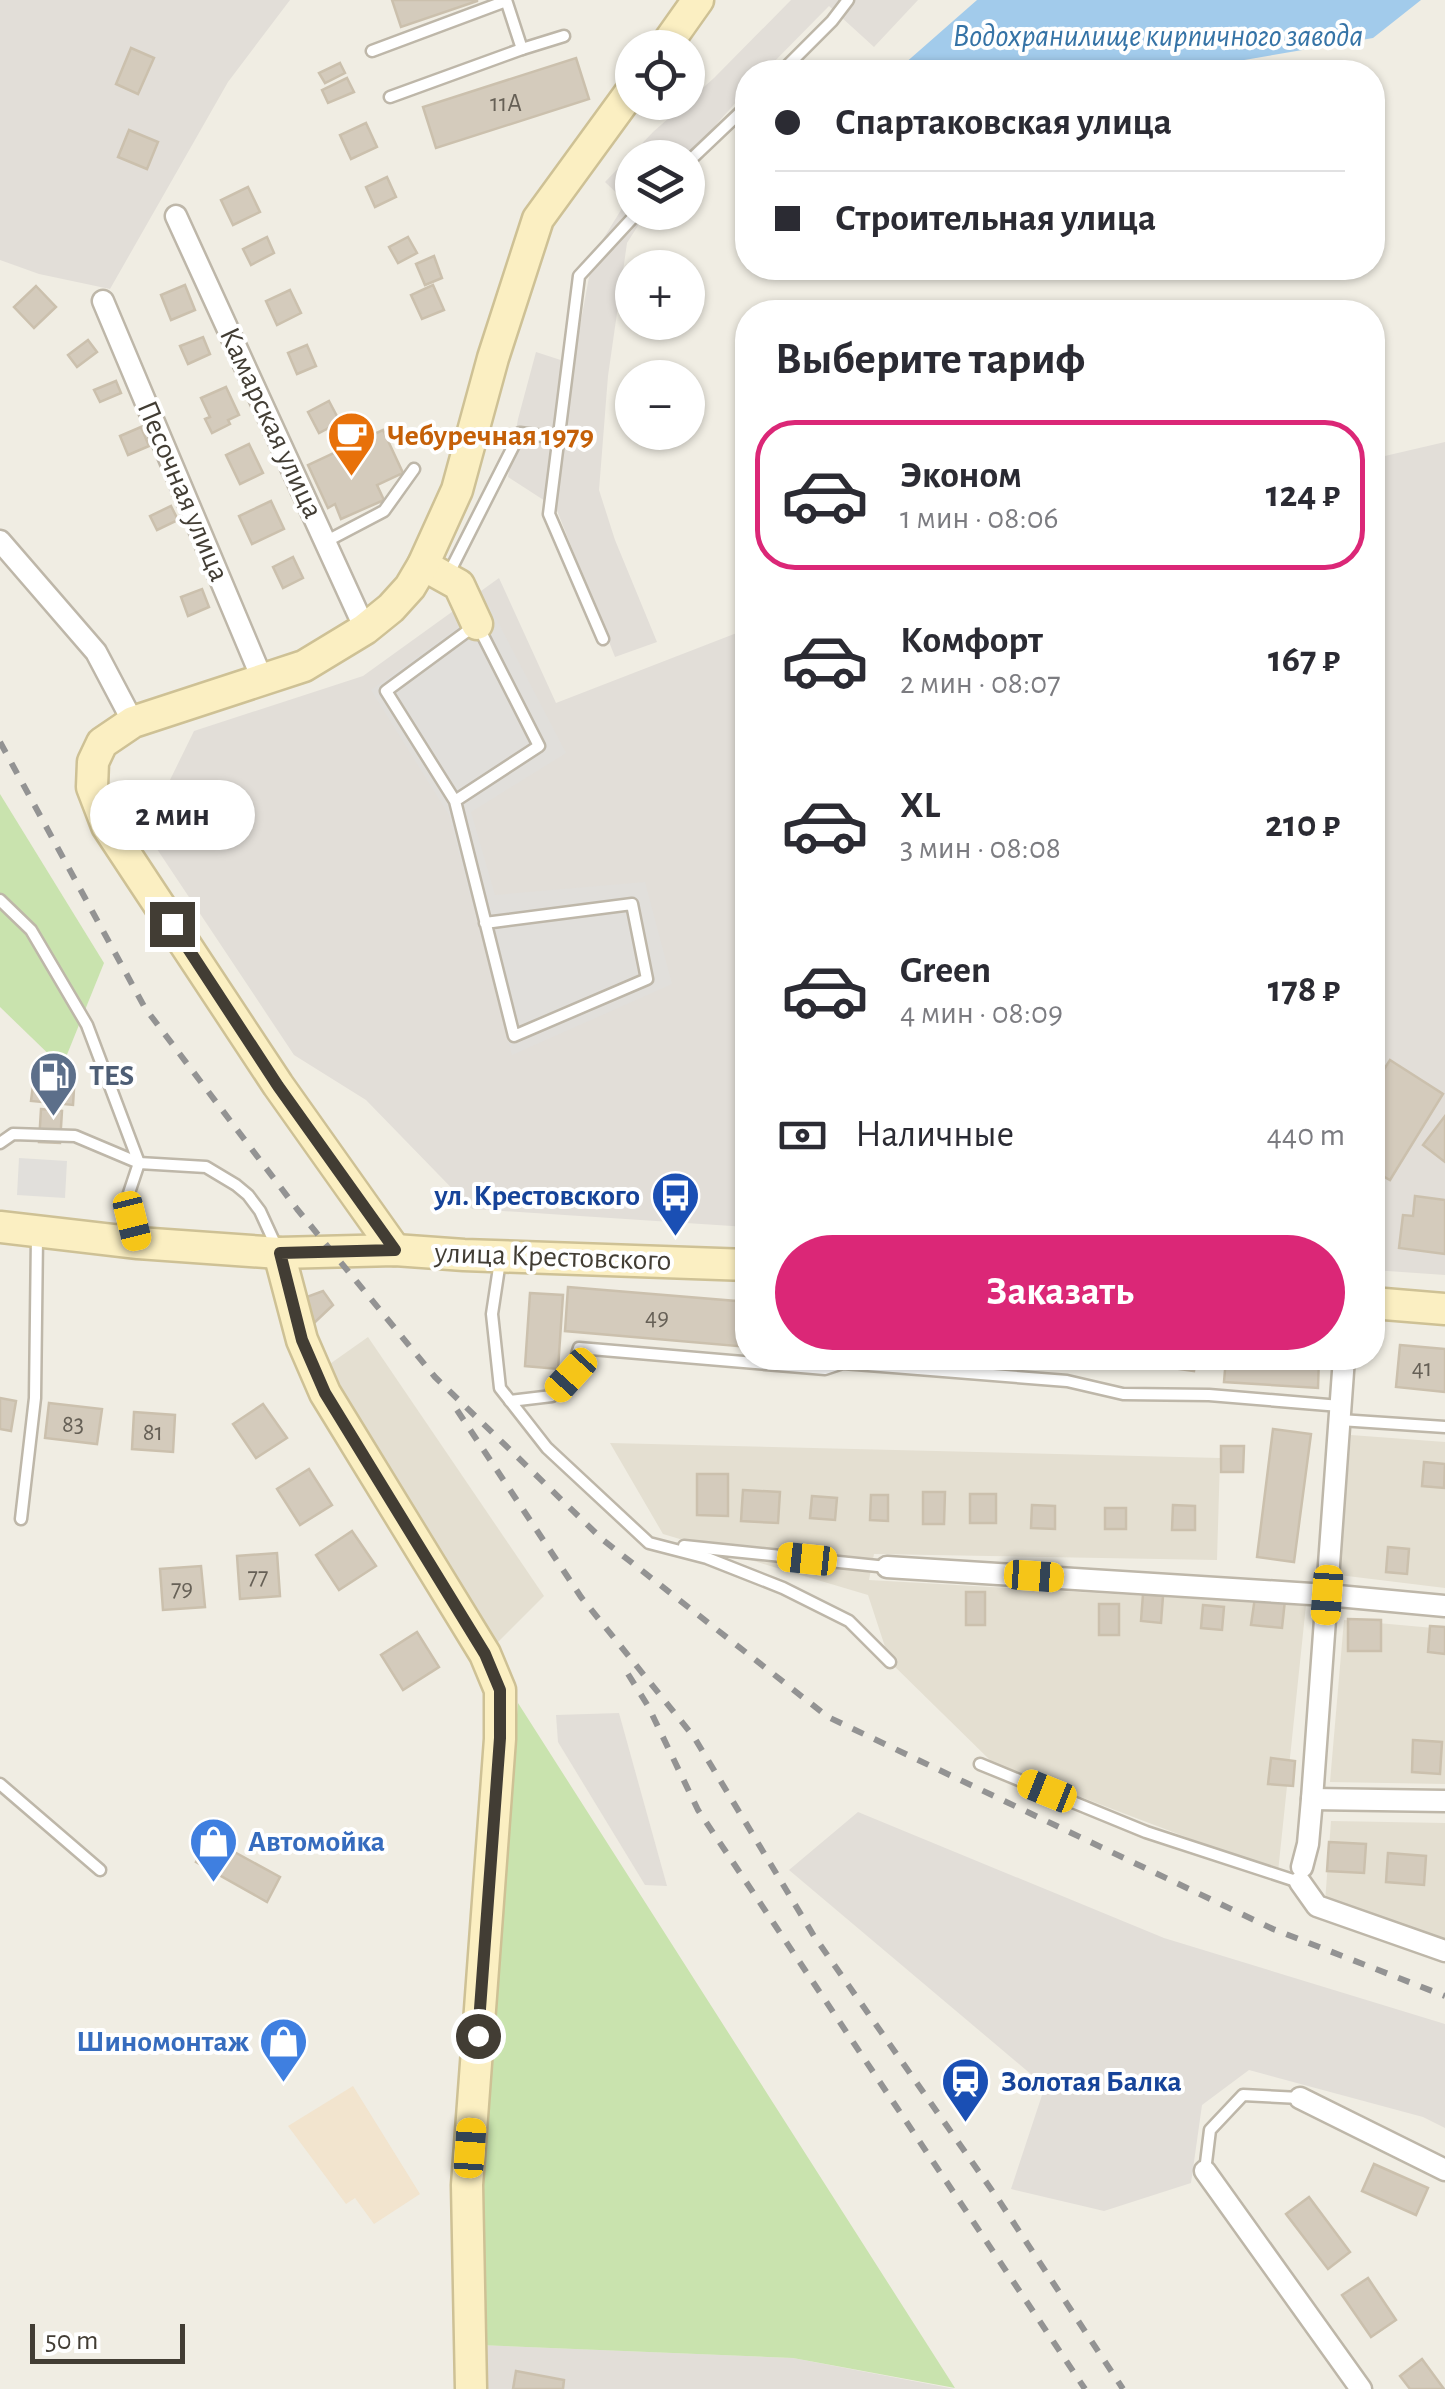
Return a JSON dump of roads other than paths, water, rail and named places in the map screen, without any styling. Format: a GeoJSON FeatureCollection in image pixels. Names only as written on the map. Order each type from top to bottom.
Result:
{"type":"FeatureCollection","features":[{"type":"Feature","properties":{"kind":"main road"},"geometry":{"type":"LineString","coordinates":[[677,30],[698,0]]}},
{"type":"Feature","properties":{"kind":"main road"},"geometry":{"type":"LineString","coordinates":[[395,1250],[278,1086],[108,826],[92,787],[93,762],[102,744],[133,722],[304,666],[365,630],[410,587],[435,571],[493,358],[538,220],[615,114]]}},
{"type":"Feature","properties":{"kind":"main road"},"geometry":{"type":"LineString","coordinates":[[435,571],[459,585],[477,624]]}},
{"type":"Feature","properties":{"kind":"main road","name":"улица Крестовского"},"geometry":{"type":"LineString","coordinates":[[0,1228],[280,1253],[395,1250],[735,1264]]}},
{"type":"Feature","properties":{"kind":"main road"},"geometry":{"type":"LineString","coordinates":[[280,1253],[302,1340],[325,1393],[485,1654],[500,1690],[500,1738],[467,2185],[471,2389]]}},
{"type":"Feature","properties":{"kind":"main road"},"geometry":{"type":"LineString","coordinates":[[1385,1304],[1445,1310]]}},
{"type":"Feature","properties":{"kind":"street","name":"Камарская улица"},"geometry":{"type":"LineString","coordinates":[[176,216],[365,630]]}},
{"type":"Feature","properties":{"kind":"street","name":"Песочная улица"},"geometry":{"type":"LineString","coordinates":[[103,301],[263,681]]}},
{"type":"Feature","properties":{"kind":"street"},"geometry":{"type":"LineString","coordinates":[[0,541],[96,652],[133,722]]}},
{"type":"Feature","properties":{"kind":"street"},"geometry":{"type":"LineString","coordinates":[[1343,1370],[1312,1799],[1301,1874],[1317,1906],[1445,1952]]}},
{"type":"Feature","properties":{"kind":"street"},"geometry":{"type":"LineString","coordinates":[[887,1567],[1445,1606]]}},
{"type":"Feature","properties":{"kind":"street"},"geometry":{"type":"LineString","coordinates":[[1312,1799],[1445,1801]]}},
{"type":"Feature","properties":{"kind":"street"},"geometry":{"type":"LineString","coordinates":[[1300,2098],[1445,2170]]}},
{"type":"Feature","properties":{"kind":"street"},"geometry":{"type":"LineString","coordinates":[[1205,2171],[1361,2389]]}},
{"type":"Feature","properties":{"kind":"lane"},"geometry":{"type":"LineString","coordinates":[[372,51],[506,0],[522,49]]}},
{"type":"Feature","properties":{"kind":"lane"},"geometry":{"type":"LineString","coordinates":[[792,60],[848,0]]}},
{"type":"Feature","properties":{"kind":"lane"},"geometry":{"type":"LineString","coordinates":[[390,97],[564,36]]}},
{"type":"Feature","properties":{"kind":"lane"},"geometry":{"type":"LineString","coordinates":[[705,146],[735,117]]}},
{"type":"Feature","properties":{"kind":"lane"},"geometry":{"type":"LineString","coordinates":[[603,639],[549,514],[579,276],[621,230]]}},
{"type":"Feature","properties":{"kind":"lane"},"geometry":{"type":"LineString","coordinates":[[435,571],[520,433],[559,438]]}},
{"type":"Feature","properties":{"kind":"lane"},"geometry":{"type":"LineString","coordinates":[[326,542],[384,511],[414,469]]}},
{"type":"Feature","properties":{"kind":"lane"},"geometry":{"type":"LineString","coordinates":[[455,801],[539,746],[477,624],[386,690],[455,801],[485,923],[514,1036],[647,979],[632,904],[485,923]]}},
{"type":"Feature","properties":{"kind":"lane"},"geometry":{"type":"LineString","coordinates":[[0,900],[31,930],[87,1024],[139,1163],[127,1199],[138,1243]]}},
{"type":"Feature","properties":{"kind":"lane"},"geometry":{"type":"LineString","coordinates":[[0,1143],[13,1134],[76,1136],[139,1163],[206,1167],[248,1195],[280,1253]]}},
{"type":"Feature","properties":{"kind":"lane"},"geometry":{"type":"LineString","coordinates":[[21,1519],[35,1398],[37,1233]]}},
{"type":"Feature","properties":{"kind":"lane"},"geometry":{"type":"LineString","coordinates":[[500,1255],[492,1314],[500,1388],[547,1448],[648,1543],[707,1558],[783,1588],[849,1621],[890,1662]]}},
{"type":"Feature","properties":{"kind":"lane"},"geometry":{"type":"LineString","coordinates":[[510,1401],[552,1396],[571,1375],[579,1348],[735,1361]]}},
{"type":"Feature","properties":{"kind":"lane"},"geometry":{"type":"LineString","coordinates":[[930,1370],[1067,1381],[1123,1394],[1209,1394],[1445,1426]]}},
{"type":"Feature","properties":{"kind":"lane"},"geometry":{"type":"LineString","coordinates":[[648,1543],[887,1567]]}},
{"type":"Feature","properties":{"kind":"lane"},"geometry":{"type":"LineString","coordinates":[[980,1764],[1146,1832],[1301,1874]]}},
{"type":"Feature","properties":{"kind":"lane"},"geometry":{"type":"LineString","coordinates":[[0,1784],[100,1870]]}},
{"type":"Feature","properties":{"kind":"lane"},"geometry":{"type":"LineString","coordinates":[[1205,2171],[1210,2130],[1243,2096],[1300,2098]]}},
{"type":"Feature","properties":{"kind":"water","name":"Водохранилище кирпичного завода"},"geometry":{"type":"Polygon","coordinates":[[[977,0],[1421,0],[1373,38],[1244,60],[909,60],[977,0]]]}},
{"type":"Feature","properties":{"kind":"railway"},"geometry":{"type":"LineString","coordinates":[[0,742],[145,1008],[297,1209],[435,1377],[603,1540],[828,1717],[1273,1929],[1445,1996]]}},
{"type":"Feature","properties":{"kind":"railway"},"geometry":{"type":"LineString","coordinates":[[457,1410],[581,1597],[694,1737],[814,1936],[998,2199],[1123,2389]]}},
{"type":"Feature","properties":{"kind":"railway"},"geometry":{"type":"LineString","coordinates":[[628,1674],[648,1706],[698,1810],[1085,2389]]}},
{"type":"Feature","properties":{"kind":"place","name":"Чебуречная 1979"},"geometry":{"type":"Point","coordinates":[352,478]}},
{"type":"Feature","properties":{"kind":"place","name":"TES"},"geometry":{"type":"Point","coordinates":[54,1118]}},
{"type":"Feature","properties":{"kind":"place","name":"ул. Крестовского"},"geometry":{"type":"Point","coordinates":[675,1238]}},
{"type":"Feature","properties":{"kind":"place","name":"Автомойка"},"geometry":{"type":"Point","coordinates":[213,1884]}},
{"type":"Feature","properties":{"kind":"place","name":"Шиномонтаж"},"geometry":{"type":"Point","coordinates":[284,2084]}},
{"type":"Feature","properties":{"kind":"place","name":"Золотая Балка"},"geometry":{"type":"Point","coordinates":[966,2124]}}]}
